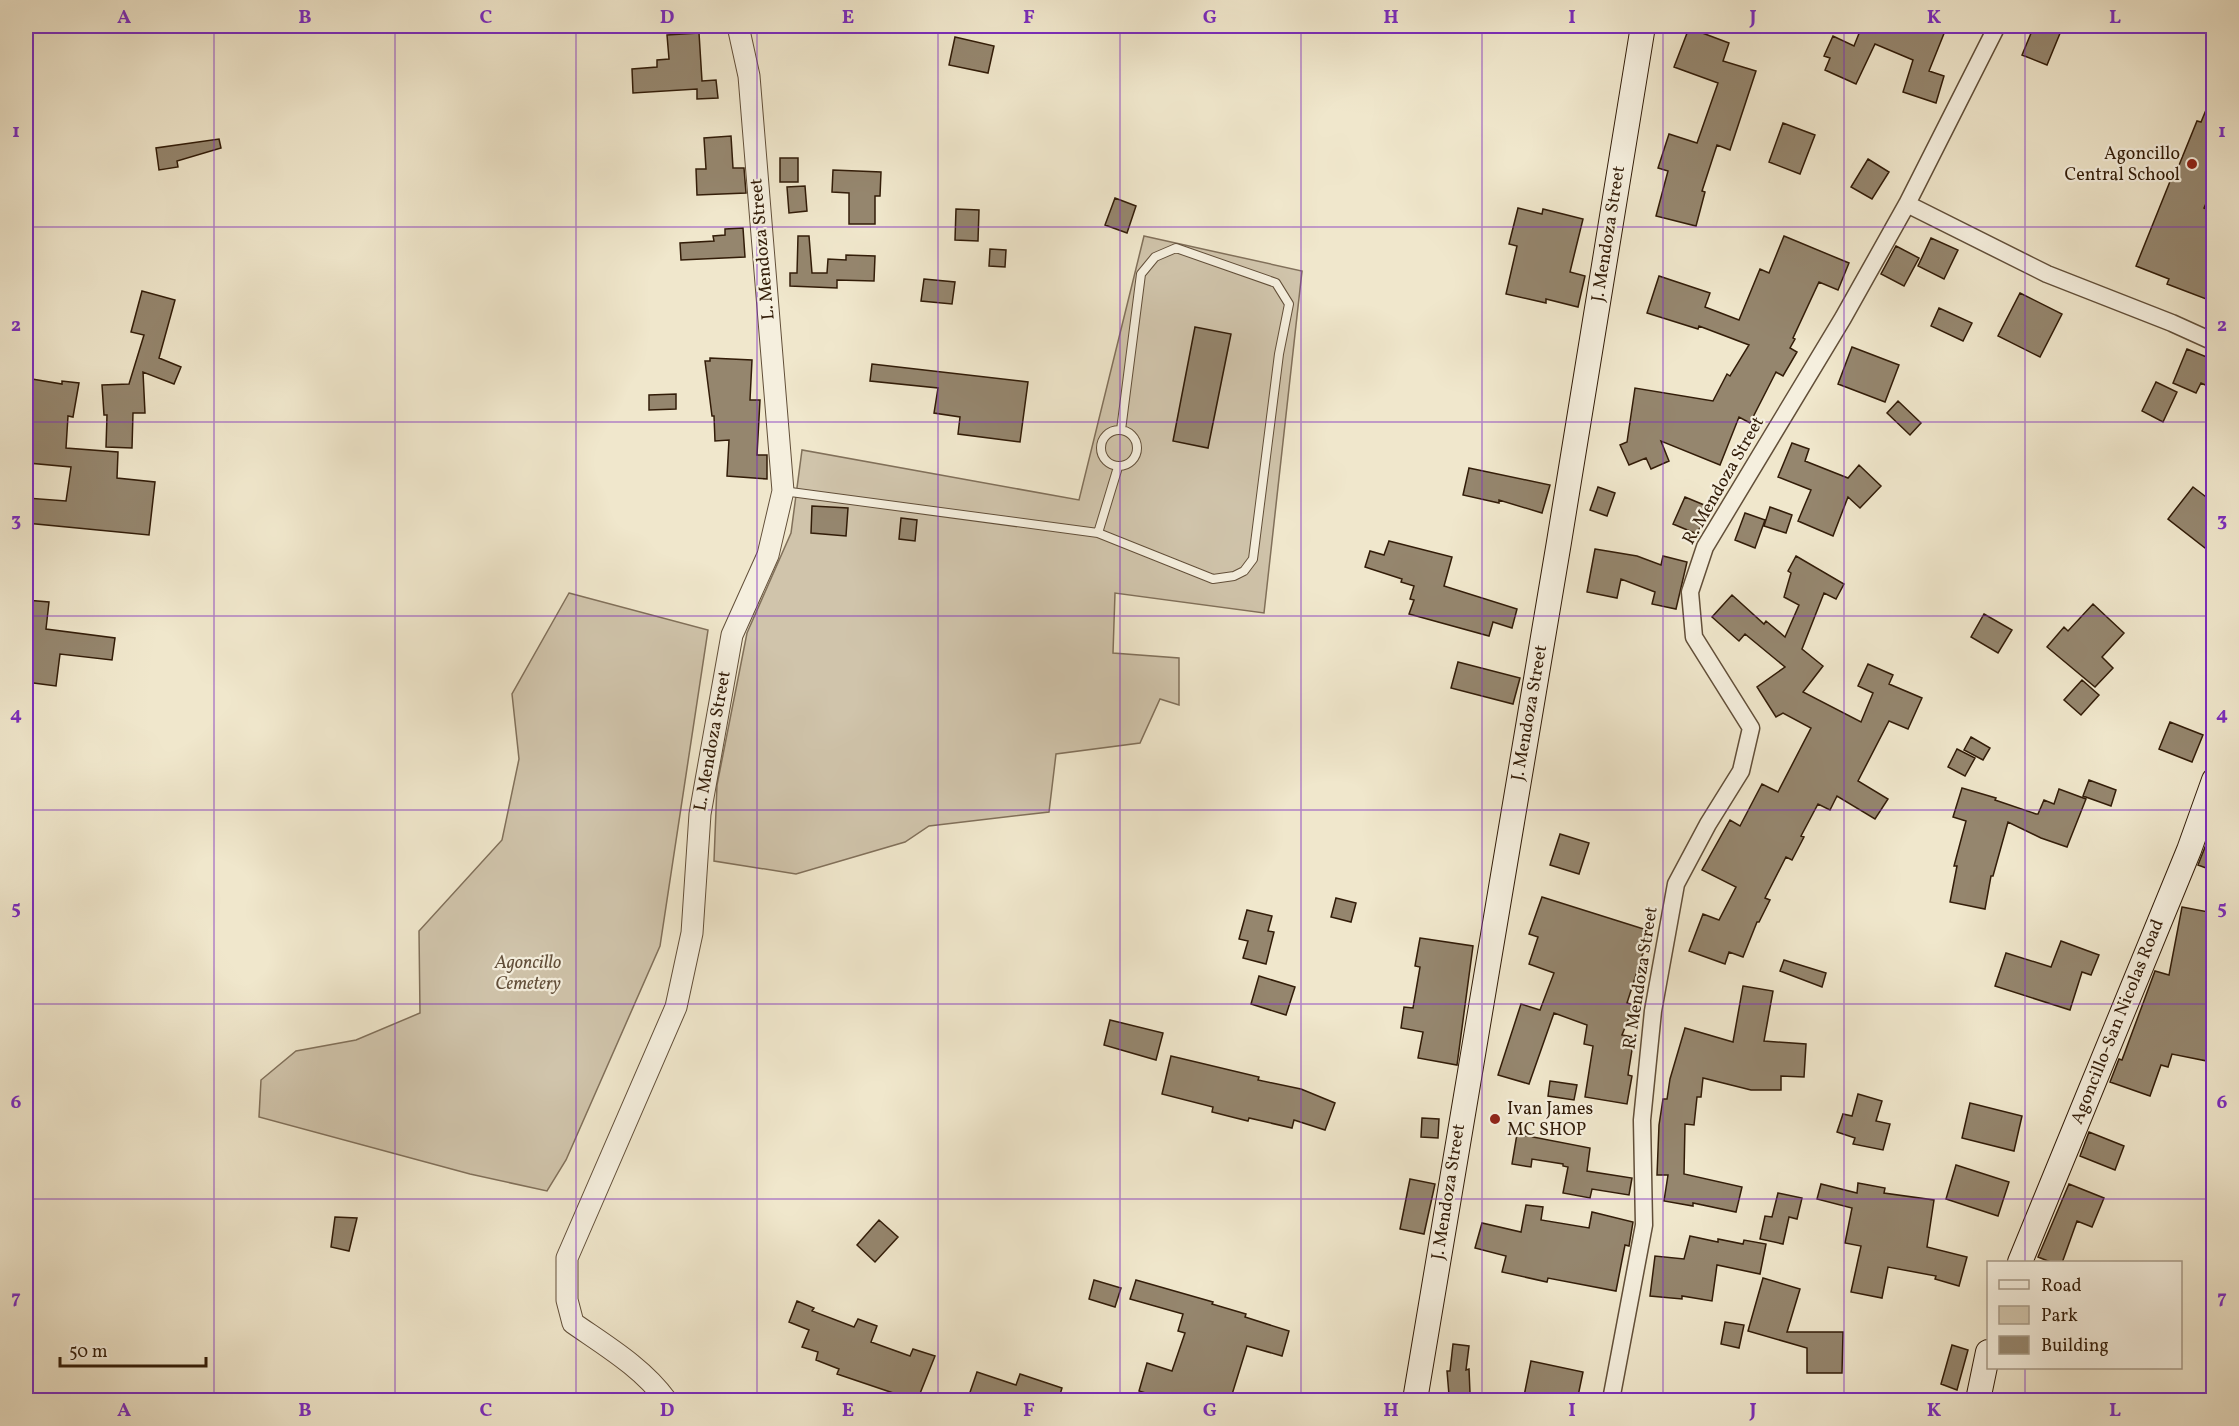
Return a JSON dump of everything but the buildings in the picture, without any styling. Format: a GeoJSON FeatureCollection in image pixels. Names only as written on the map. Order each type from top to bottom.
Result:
{"type":"FeatureCollection","features":[{"type":"Feature","properties":{"kind":"main road","name":"J. Mendoza Street"},"geometry":{"type":"LineString","coordinates":[[1415,1401],[1643,26]]}},
{"type":"Feature","properties":{"kind":"main road","name":"Agoncillo-San Nicolas Road"},"geometry":{"type":"LineString","coordinates":[[2021,1261],[2189,850],[2214,780]]}},
{"type":"Feature","properties":{"kind":"main road"},"geometry":{"type":"LineString","coordinates":[[1978,1401],[1987,1361]]}},
{"type":"Feature","properties":{"kind":"street","name":"L. Mendoza Street"},"geometry":{"type":"LineString","coordinates":[[666,1401],[654,1384],[614,1351],[573,1323],[567,1300],[567,1258],[676,1007],[692,933],[700,814],[732,635],[768,555],[783,491],[749,76],[738,26]]}},
{"type":"Feature","properties":{"kind":"street","name":"R. Mendoza Street"},"geometry":{"type":"LineString","coordinates":[[1611,1401],[1644,1225],[1642,1120],[1653,1011],[1676,884],[1708,824],[1741,771],[1751,728],[1694,637],[1690,592],[1705,547],[1843,318],[1907,204],[1996,26]]}},
{"type":"Feature","properties":{"kind":"street"},"geometry":{"type":"LineString","coordinates":[[1907,204],[2047,274],[2214,342]]}},
{"type":"Feature","properties":{"kind":"lane"},"geometry":{"type":"LineString","coordinates":[[783,491],[1098,533],[1213,579],[1234,576],[1244,571],[1253,559],[1279,354],[1289,304],[1276,283],[1176,248],[1155,257],[1141,274],[1121,430]]}},
{"type":"Feature","properties":{"kind":"lane"},"geometry":{"type":"LineString","coordinates":[[1121,430],[1131,434],[1137,444],[1136,456],[1129,464],[1118,467],[1107,462],[1102,452],[1103,441],[1110,433],[1121,430]]}},
{"type":"Feature","properties":{"kind":"lane"},"geometry":{"type":"LineString","coordinates":[[1098,533],[1118,467]]}},
{"type":"Feature","properties":{"kind":"green space"},"geometry":{"type":"Polygon","coordinates":[[[1144,236],[1302,271],[1264,613],[1115,593],[1113,653],[1179,658],[1179,705],[1160,699],[1140,743],[1056,754],[1049,812],[929,826],[905,842],[796,874],[714,861],[717,785],[747,633],[791,533],[802,450],[1079,500],[1144,236]]]}},
{"type":"Feature","properties":{"kind":"green space","name":"Agoncillo Cemetery"},"geometry":{"type":"Polygon","coordinates":[[[569,593],[708,630],[660,946],[566,1160],[547,1191],[470,1174],[259,1117],[261,1080],[296,1051],[356,1040],[420,1013],[419,931],[502,840],[519,759],[512,694],[569,593]]]}},
{"type":"Feature","properties":{"kind":"place","name":"Agoncillo Central School"},"geometry":{"type":"Point","coordinates":[2192,164]}},
{"type":"Feature","properties":{"kind":"place","name":"Ivan James MC SHOP"},"geometry":{"type":"Point","coordinates":[1495,1119]}}]}
